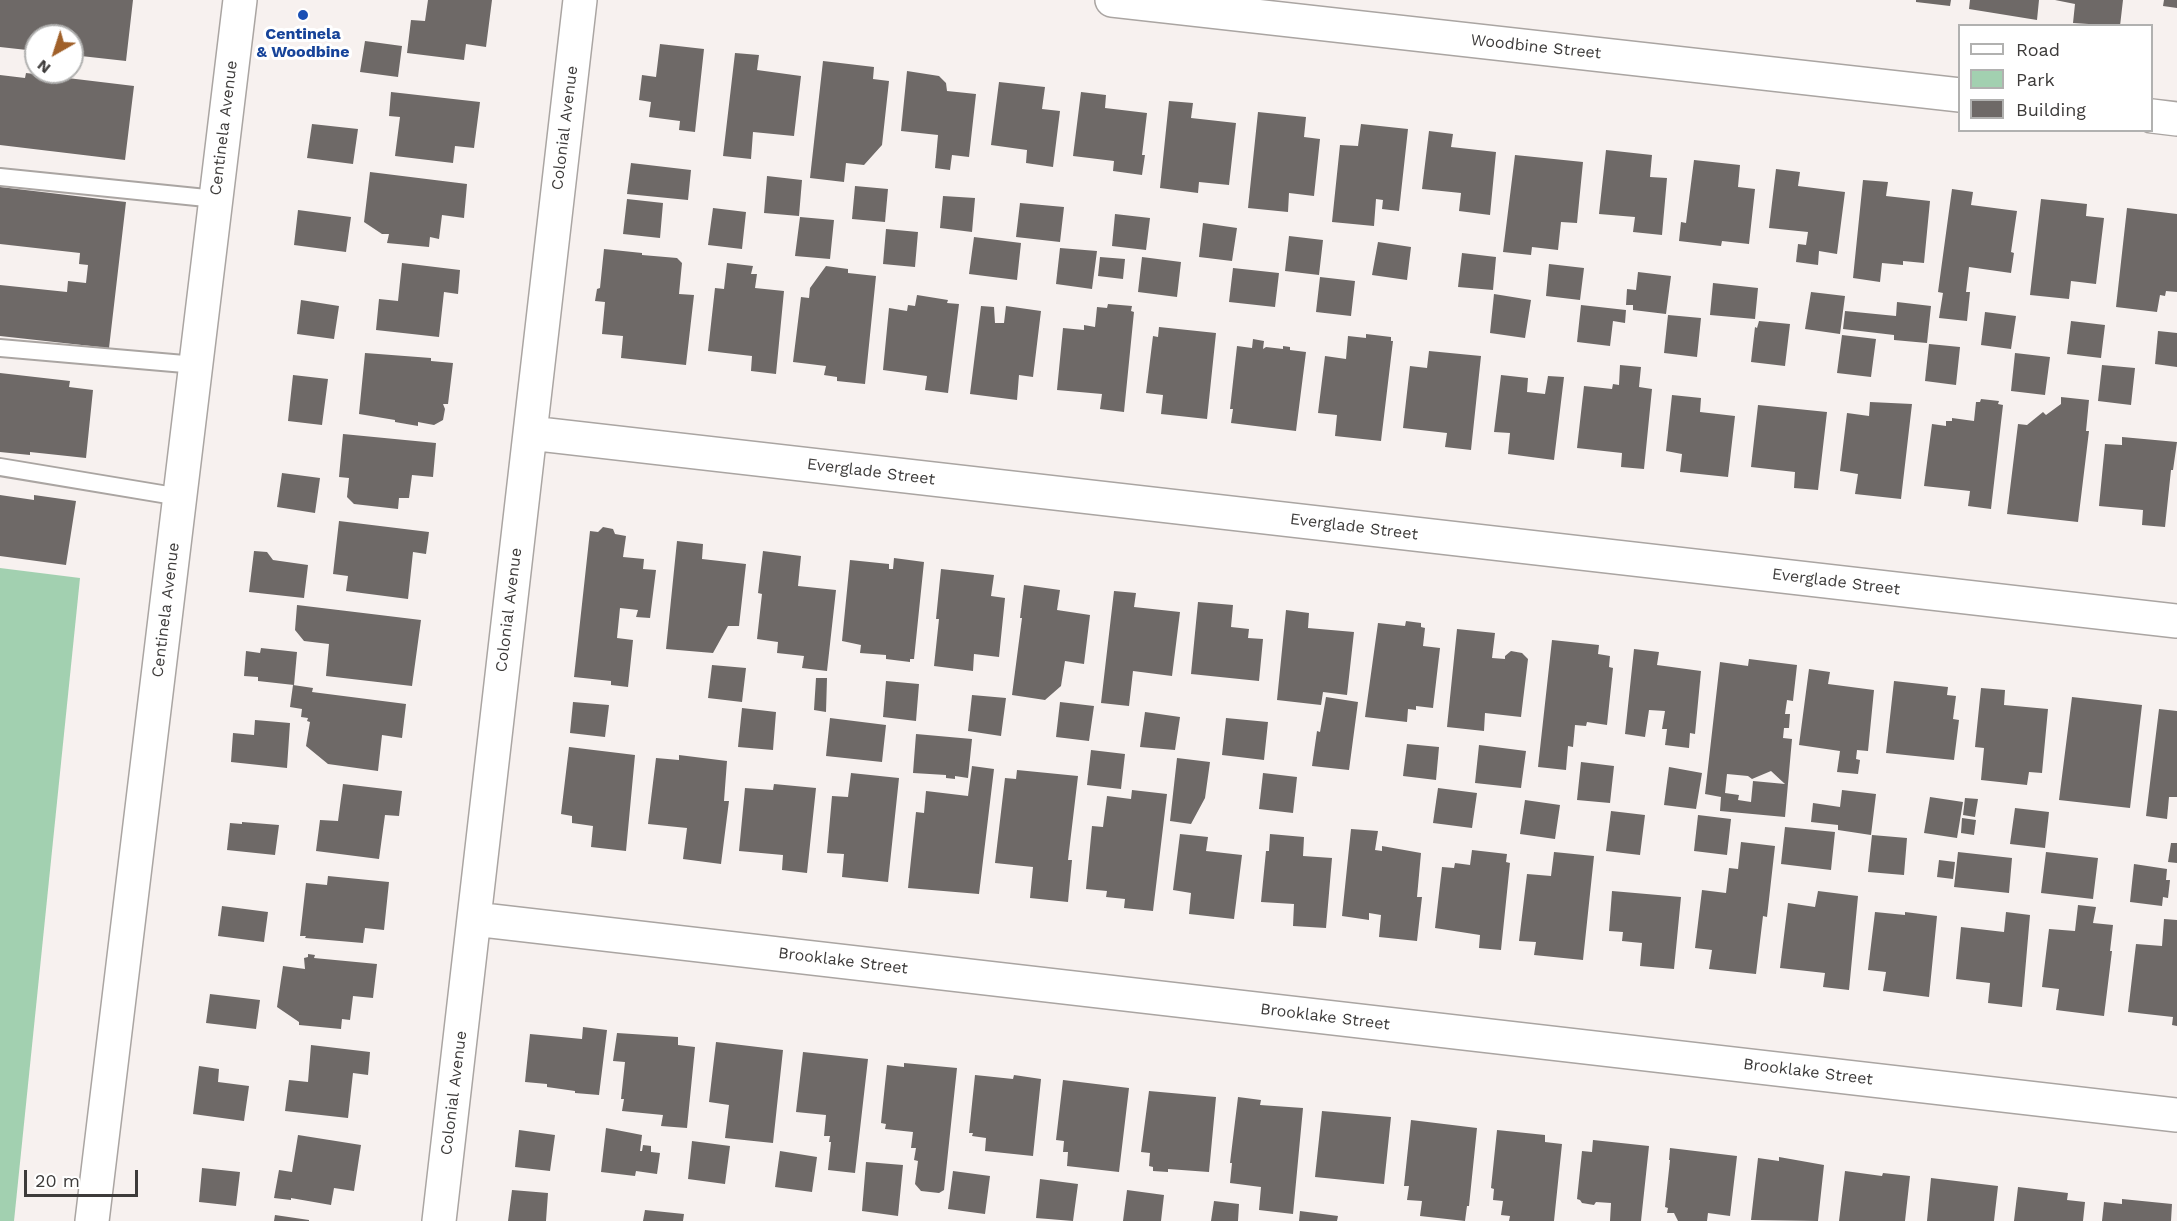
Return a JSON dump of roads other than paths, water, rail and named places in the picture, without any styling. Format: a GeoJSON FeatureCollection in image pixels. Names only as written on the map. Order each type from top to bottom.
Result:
{"type":"FeatureCollection","features":[{"type":"Feature","properties":{"kind":"street","name":"Centinela Avenue"},"geometry":{"type":"LineString","coordinates":[[92,1221],[240,0]]}},
{"type":"Feature","properties":{"kind":"street","name":"Colonial Avenue"},"geometry":{"type":"LineString","coordinates":[[439,1221],[580,0]]}},
{"type":"Feature","properties":{"kind":"street","name":"Woodbine Street"},"geometry":{"type":"LineString","coordinates":[[1112,0],[1958,95]]}},
{"type":"Feature","properties":{"kind":"street"},"geometry":{"type":"LineString","coordinates":[[2153,116],[2177,119]]}},
{"type":"Feature","properties":{"kind":"street","name":"Everglade Street"},"geometry":{"type":"LineString","coordinates":[[530,433],[2177,621]]}},
{"type":"Feature","properties":{"kind":"street","name":"Brooklake Street"},"geometry":{"type":"LineString","coordinates":[[474,919],[2177,1115]]}},
{"type":"Feature","properties":{"kind":"lane"},"geometry":{"type":"LineString","coordinates":[[0,177],[216,200]]}},
{"type":"Feature","properties":{"kind":"lane"},"geometry":{"type":"LineString","coordinates":[[0,348],[196,365]]}},
{"type":"Feature","properties":{"kind":"lane"},"geometry":{"type":"LineString","coordinates":[[0,467],[180,497]]}},
{"type":"Feature","properties":{"kind":"place","name":"Centinela & Woodbine"},"geometry":{"type":"Point","coordinates":[303,15]}}]}
